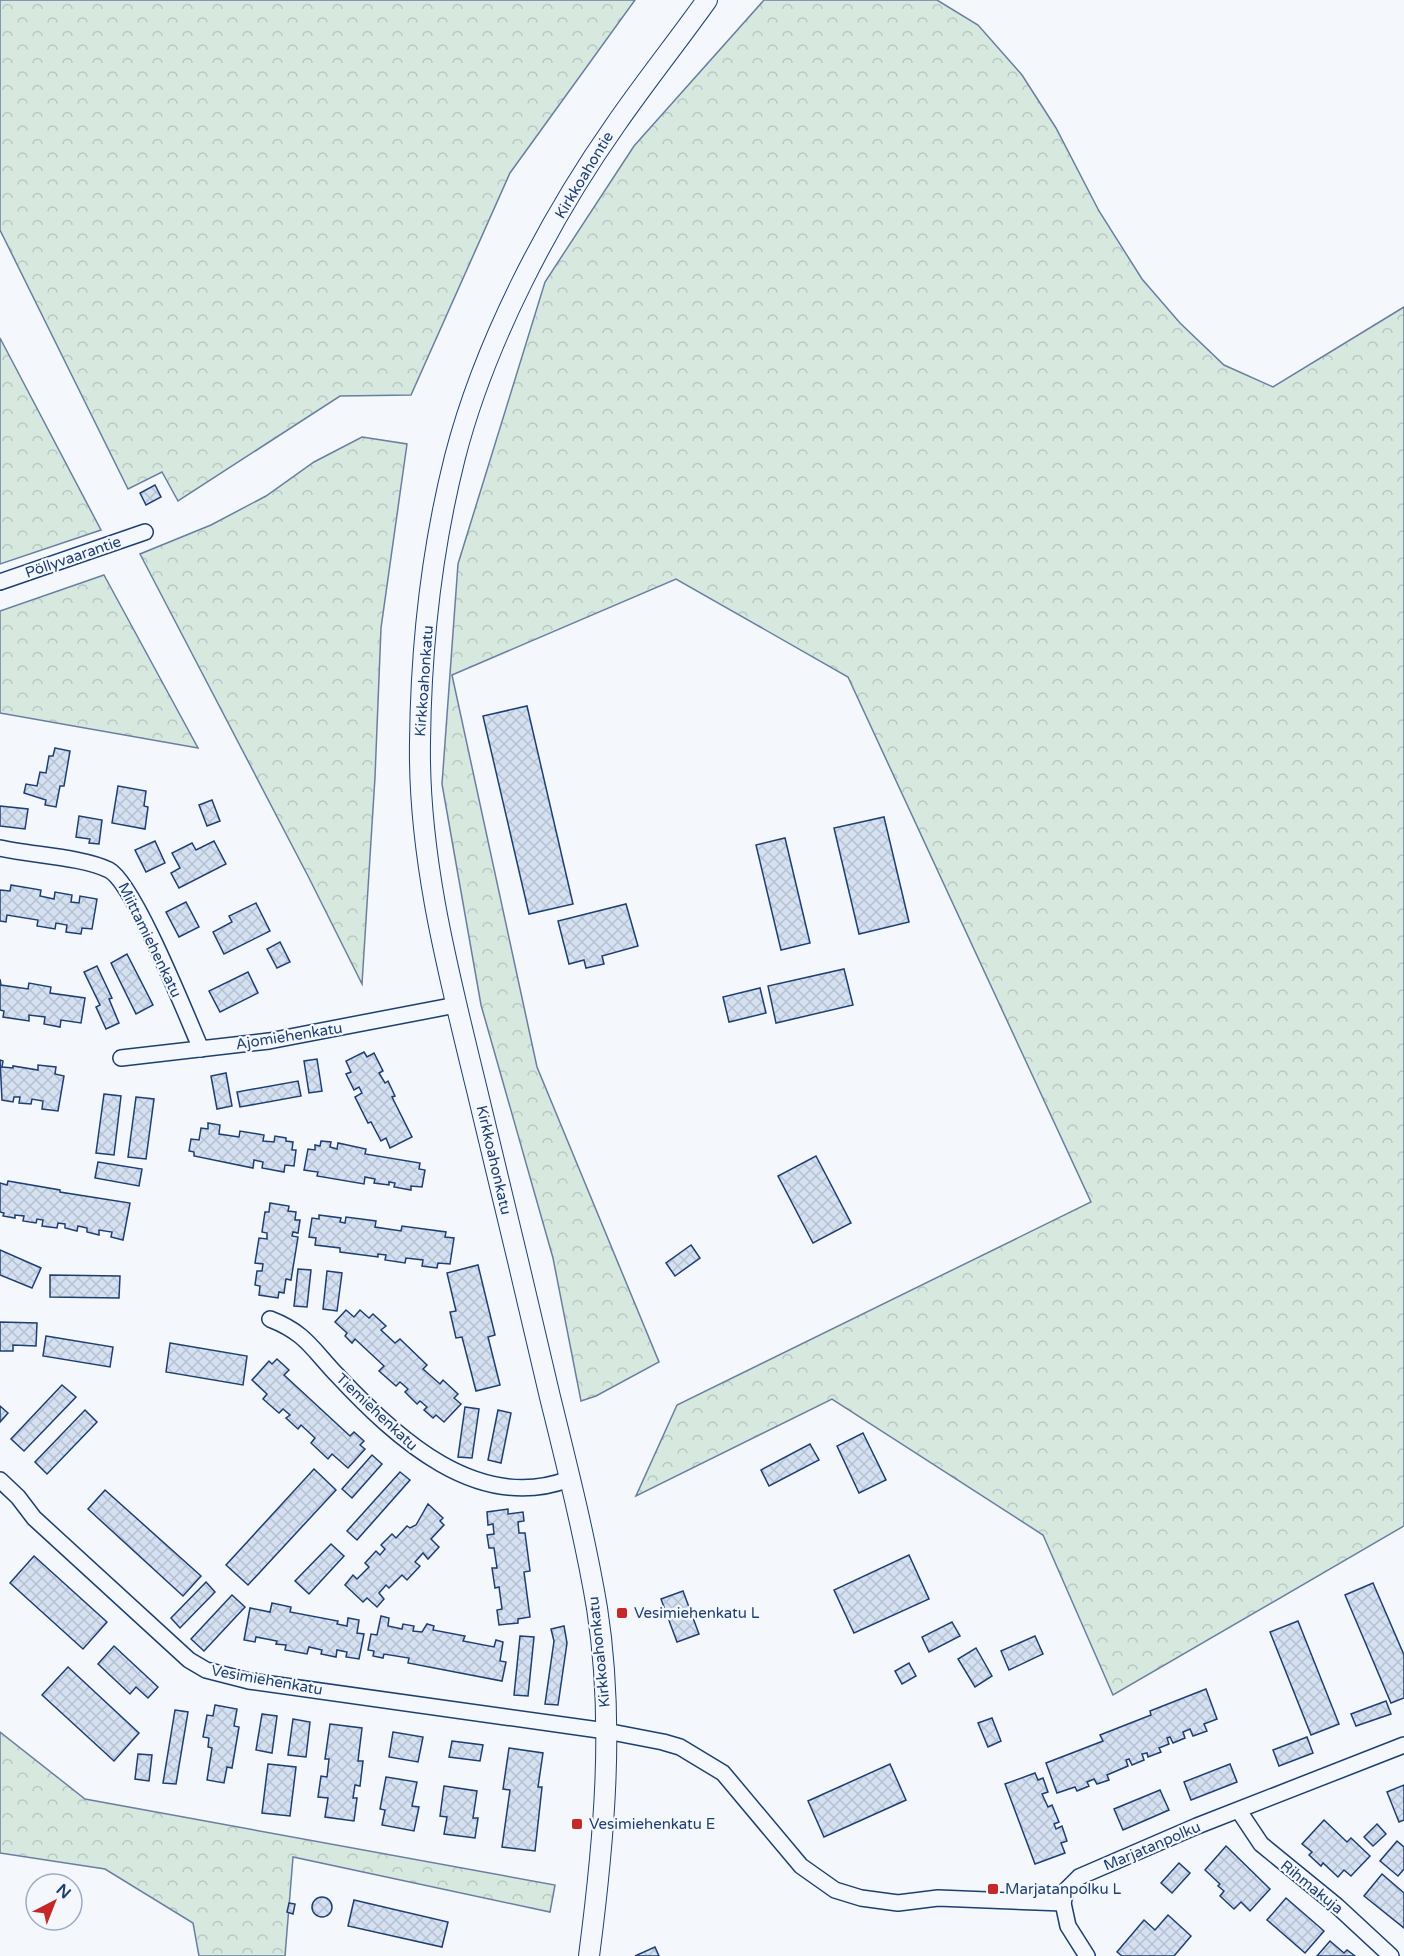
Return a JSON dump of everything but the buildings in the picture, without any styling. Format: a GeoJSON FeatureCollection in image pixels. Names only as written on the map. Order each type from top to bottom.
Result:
{"type":"FeatureCollection","features":[{"type":"Feature","properties":{"kind":"street","name":"Kirkkoahontie"},"geometry":{"type":"LineString","coordinates":[[486,365],[520,287],[581,177],[615,125],[707,0]]}},
{"type":"Feature","properties":{"kind":"street","name":"Kirkkoahonkatu"},"geometry":{"type":"LineString","coordinates":[[486,365],[456,453],[441,525],[425,651],[419,745],[426,830],[435,899],[456,1005],[569,1479],[597,1610],[608,1765],[589,1956]]}},
{"type":"Feature","properties":{"kind":"street","name":"Pöllyvaarantie"},"geometry":{"type":"LineString","coordinates":[[0,582],[145,532]]}},
{"type":"Feature","properties":{"kind":"street","name":"Miittamiehenkatu"},"geometry":{"type":"LineString","coordinates":[[0,848],[92,863],[118,876],[163,962],[201,1049]]}},
{"type":"Feature","properties":{"kind":"street","name":"Ajomiehenkatu"},"geometry":{"type":"LineString","coordinates":[[121,1058],[269,1041],[456,1005]]}},
{"type":"Feature","properties":{"kind":"street","name":"Tiemiehenkatu"},"geometry":{"type":"LineString","coordinates":[[270,1318],[299,1332],[372,1410],[416,1450],[434,1462],[502,1486],[549,1487],[569,1479]]}},
{"type":"Feature","properties":{"kind":"street","name":"Vesimiehenkatu"},"geometry":{"type":"LineString","coordinates":[[0,1480],[18,1497],[34,1518],[109,1589],[189,1660],[206,1670],[249,1681],[606,1731]]}},
{"type":"Feature","properties":{"kind":"street"},"geometry":{"type":"LineString","coordinates":[[606,1731],[680,1747],[723,1773],[801,1866],[835,1890],[861,1898],[897,1903],[949,1898],[1063,1903],[1068,1926],[1087,1956]]}},
{"type":"Feature","properties":{"kind":"street","name":"Marjatanpolku"},"geometry":{"type":"LineString","coordinates":[[1063,1903],[1066,1890],[1079,1877],[1197,1826],[1404,1745]]}},
{"type":"Feature","properties":{"kind":"street","name":"Rihmakuja"},"geometry":{"type":"LineString","coordinates":[[1239,1811],[1262,1844],[1337,1906],[1391,1956]]}},
{"type":"Feature","properties":{"kind":"green space"},"geometry":{"type":"Polygon","coordinates":[[[0,0],[635,0],[510,173],[411,395],[340,396],[178,501],[162,472],[128,489],[0,230],[0,0]]]}},
{"type":"Feature","properties":{"kind":"green space"},"geometry":{"type":"Polygon","coordinates":[[[764,0],[937,0],[978,25],[1022,75],[1056,128],[1099,211],[1142,279],[1180,323],[1224,365],[1273,387],[1404,307],[1404,1526],[1113,1695],[1043,1535],[832,1399],[636,1496],[677,1405],[1091,1202],[848,677],[676,579],[452,675],[537,1067],[659,1362],[596,1396],[581,1401],[553,1258],[481,1005],[442,784],[458,564],[545,282],[634,146],[764,0]]]}},
{"type":"Feature","properties":{"kind":"green space"},"geometry":{"type":"Polygon","coordinates":[[[0,338],[101,530],[0,564],[0,338]]]}},
{"type":"Feature","properties":{"kind":"green space"},"geometry":{"type":"Polygon","coordinates":[[[362,437],[407,444],[381,628],[375,777],[362,984],[140,554],[211,525],[266,496],[314,462],[362,437]]]}},
{"type":"Feature","properties":{"kind":"green space"},"geometry":{"type":"Polygon","coordinates":[[[104,575],[198,748],[0,713],[0,611],[104,575]]]}},
{"type":"Feature","properties":{"kind":"green space"},"geometry":{"type":"Polygon","coordinates":[[[0,1732],[85,1799],[555,1885],[550,1912],[293,1857],[285,1956],[199,1956],[193,1923],[105,1869],[0,1853],[0,1732]]]}},
{"type":"Feature","properties":{"kind":"place","name":"Vesimiehenkatu L"},"geometry":{"type":"Point","coordinates":[622,1613]}},
{"type":"Feature","properties":{"kind":"place","name":"Vesimiehenkatu E"},"geometry":{"type":"Point","coordinates":[577,1824]}},
{"type":"Feature","properties":{"kind":"place","name":"Marjatanpolku L"},"geometry":{"type":"Point","coordinates":[993,1889]}}]}
